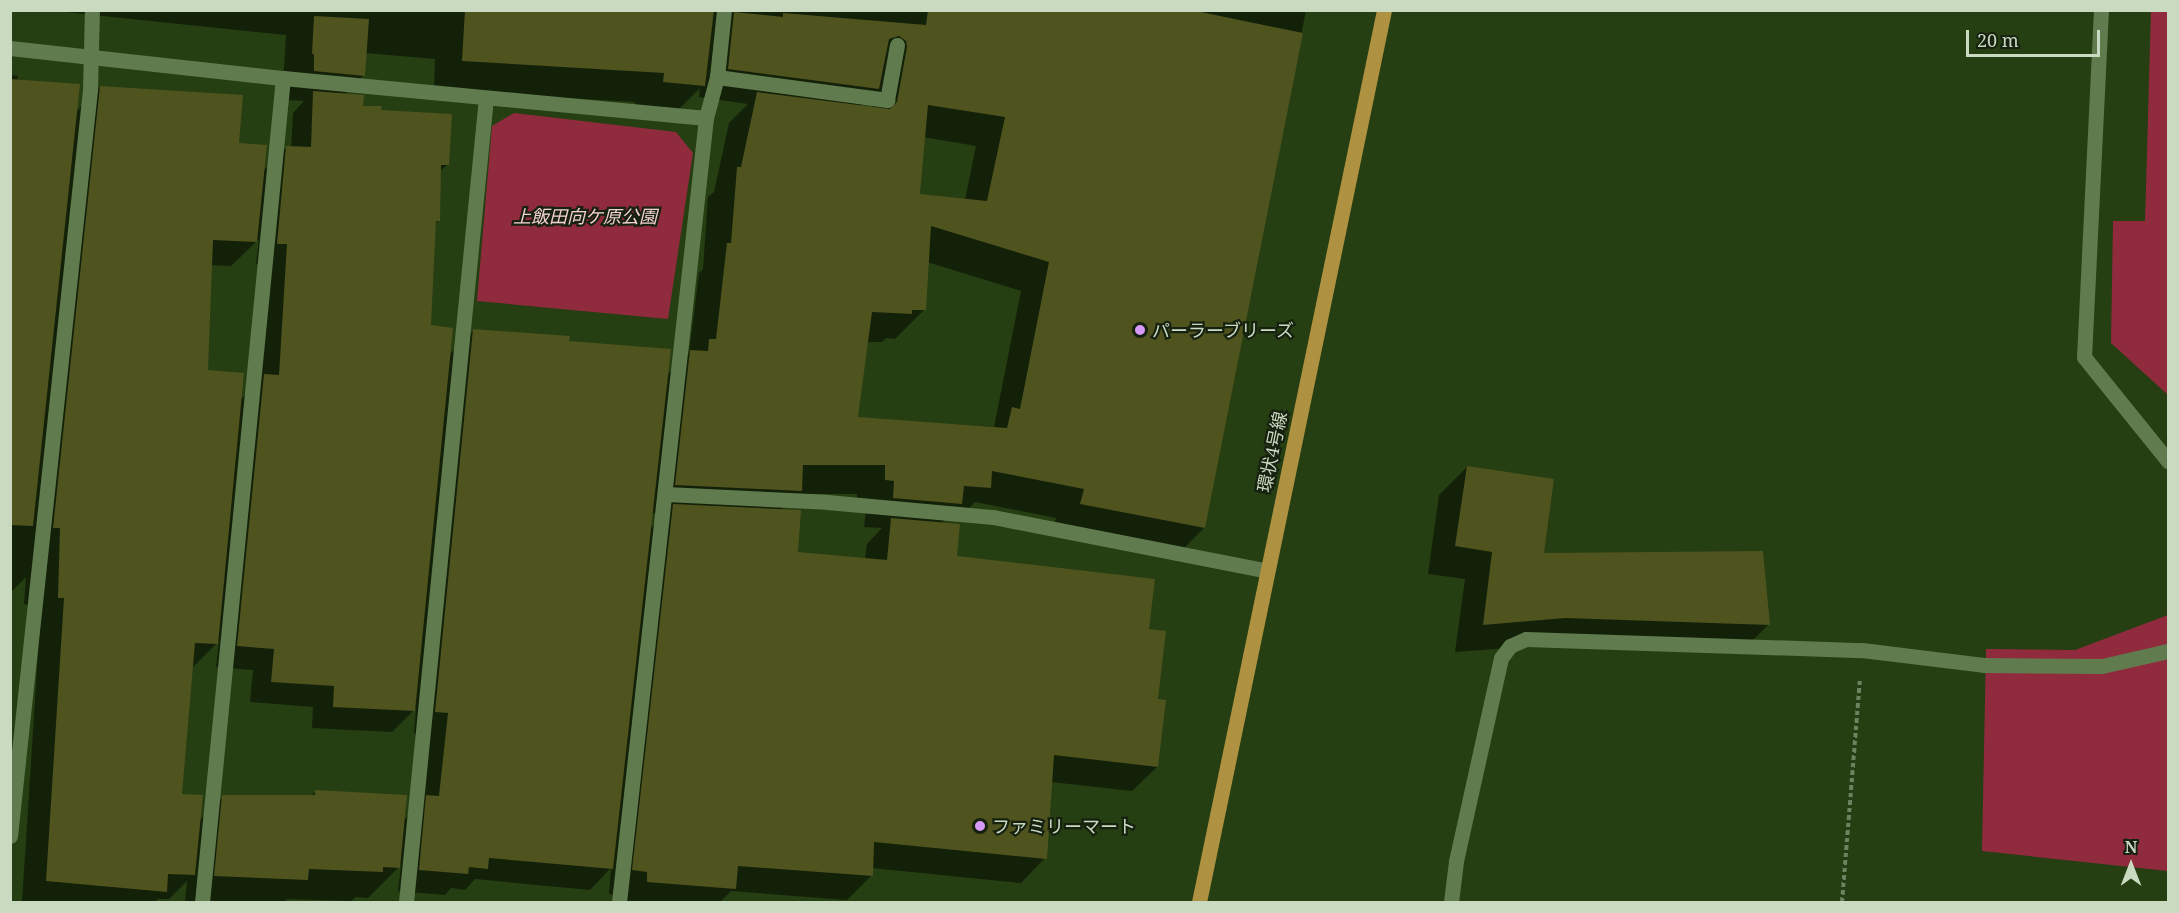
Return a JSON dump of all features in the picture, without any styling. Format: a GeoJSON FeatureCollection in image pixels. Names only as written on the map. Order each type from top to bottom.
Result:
{"type":"FeatureCollection","features":[{"type":"Feature","properties":{"kind":"main road","name":"環状4号線"},"geometry":{"type":"LineString","coordinates":[[1199,903],[1384,10]]}},
{"type":"Feature","properties":{"kind":"street"},"geometry":{"type":"LineString","coordinates":[[10,836],[89,102],[92,10]]}},
{"type":"Feature","properties":{"kind":"street"},"geometry":{"type":"LineString","coordinates":[[619,903],[706,118],[717,77],[724,10]]}},
{"type":"Feature","properties":{"kind":"street"},"geometry":{"type":"LineString","coordinates":[[2101,10],[2084,357],[2169,461]]}},
{"type":"Feature","properties":{"kind":"street"},"geometry":{"type":"LineString","coordinates":[[717,77],[887,100],[897,45]]}},
{"type":"Feature","properties":{"kind":"street"},"geometry":{"type":"LineString","coordinates":[[10,48],[284,78],[706,118]]}},
{"type":"Feature","properties":{"kind":"street"},"geometry":{"type":"LineString","coordinates":[[202,903],[284,78]]}},
{"type":"Feature","properties":{"kind":"street"},"geometry":{"type":"LineString","coordinates":[[406,903],[486,98]]}},
{"type":"Feature","properties":{"kind":"street"},"geometry":{"type":"LineString","coordinates":[[666,494],[827,502],[993,517],[1267,571]]}},
{"type":"Feature","properties":{"kind":"street"},"geometry":{"type":"LineString","coordinates":[[1450,903],[1456,861],[1501,658],[1510,646],[1526,639],[1862,650],[1985,665],[2102,666],[2169,651]]}},
{"type":"Feature","properties":{"kind":"path"},"geometry":{"type":"LineString","coordinates":[[1842,903],[1862,650]]}},
{"type":"Feature","properties":{"kind":"green space"},"geometry":{"type":"Polygon","coordinates":[[[2151,11],[2168,11],[2168,395],[2111,343],[2113,221],[2145,221],[2151,11]]]}},
{"type":"Feature","properties":{"kind":"green space","name":"上飯田向ケ原公園"},"geometry":{"type":"Polygon","coordinates":[[[514,113],[676,132],[693,153],[668,319],[477,301],[492,126],[514,113]]]}},
{"type":"Feature","properties":{"kind":"green space"},"geometry":{"type":"Polygon","coordinates":[[[2168,615],[2168,871],[1982,851],[1986,649],[2075,650],[2168,615]]]}},
{"type":"Feature","properties":{"kind":"building"},"geometry":{"type":"Polygon","coordinates":[[[465,10],[714,10],[705,86],[663,82],[664,73],[462,61],[465,10]]]}},
{"type":"Feature","properties":{"kind":"building"},"geometry":{"type":"Polygon","coordinates":[[[928,10],[1191,10],[1303,33],[1205,528],[1080,504],[1084,489],[992,471],[991,488],[964,486],[962,504],[893,498],[894,481],[885,480],[885,465],[803,465],[802,491],[675,485],[690,350],[708,351],[709,339],[716,339],[727,243],[731,243],[737,167],[741,167],[757,92],[890,109],[897,102],[907,47],[906,41],[899,36],[889,39],[879,89],[728,69],[734,12],[783,17],[783,13],[926,25],[928,10]],[[928,105],[920,194],[987,201],[1005,117],[928,105]],[[931,226],[926,310],[912,310],[912,314],[872,312],[858,417],[1007,428],[1012,407],[1020,409],[1049,262],[931,226]]]}},
{"type":"Feature","properties":{"kind":"building"},"geometry":{"type":"Polygon","coordinates":[[[314,16],[369,19],[365,76],[314,71],[314,54],[312,54],[314,16]]]}},
{"type":"Feature","properties":{"kind":"building"},"geometry":{"type":"Polygon","coordinates":[[[10,79],[80,84],[33,526],[10,525],[10,79]]]}},
{"type":"Feature","properties":{"kind":"building"},"geometry":{"type":"Polygon","coordinates":[[[100,86],[243,95],[239,143],[267,145],[257,242],[213,240],[208,370],[244,373],[218,644],[195,643],[182,794],[203,795],[195,875],[168,874],[167,892],[46,881],[64,598],[58,598],[60,528],[53,528],[100,86]]]}},
{"type":"Feature","properties":{"kind":"building"},"geometry":{"type":"Polygon","coordinates":[[[313,91],[364,95],[363,106],[382,106],[381,110],[452,114],[449,165],[441,165],[440,221],[436,221],[431,325],[453,328],[415,711],[333,707],[334,686],[271,682],[274,649],[237,646],[264,374],[279,375],[287,244],[277,244],[286,146],[311,147],[313,91]]]}},
{"type":"Feature","properties":{"kind":"building"},"geometry":{"type":"Polygon","coordinates":[[[473,329],[570,336],[569,341],[671,349],[613,869],[489,858],[488,869],[469,867],[468,874],[419,870],[426,795],[439,796],[448,713],[435,712],[473,329]]]}},
{"type":"Feature","properties":{"kind":"building"},"geometry":{"type":"Polygon","coordinates":[[[1467,466],[1554,479],[1544,553],[1763,551],[1770,625],[1565,618],[1483,625],[1492,552],[1455,546],[1467,466]]]}},
{"type":"Feature","properties":{"kind":"building"},"geometry":{"type":"Polygon","coordinates":[[[673,504],[801,510],[798,552],[887,560],[891,518],[960,524],[957,556],[1155,579],[1149,629],[1166,631],[1158,699],[1166,700],[1158,767],[1054,755],[1047,859],[874,842],[873,876],[738,866],[736,889],[647,882],[647,872],[632,870],[673,504]]]}},
{"type":"Feature","properties":{"kind":"building"},"geometry":{"type":"Polygon","coordinates":[[[315,790],[407,795],[400,868],[383,867],[383,872],[309,869],[308,880],[214,876],[222,795],[315,795],[315,790]]]}},
{"type":"Feature","properties":{"kind":"place","name":"パーラーブリーズ"},"geometry":{"type":"Point","coordinates":[1140,330]}},
{"type":"Feature","properties":{"kind":"place","name":"ファミリーマート"},"geometry":{"type":"Point","coordinates":[980,826]}}]}
